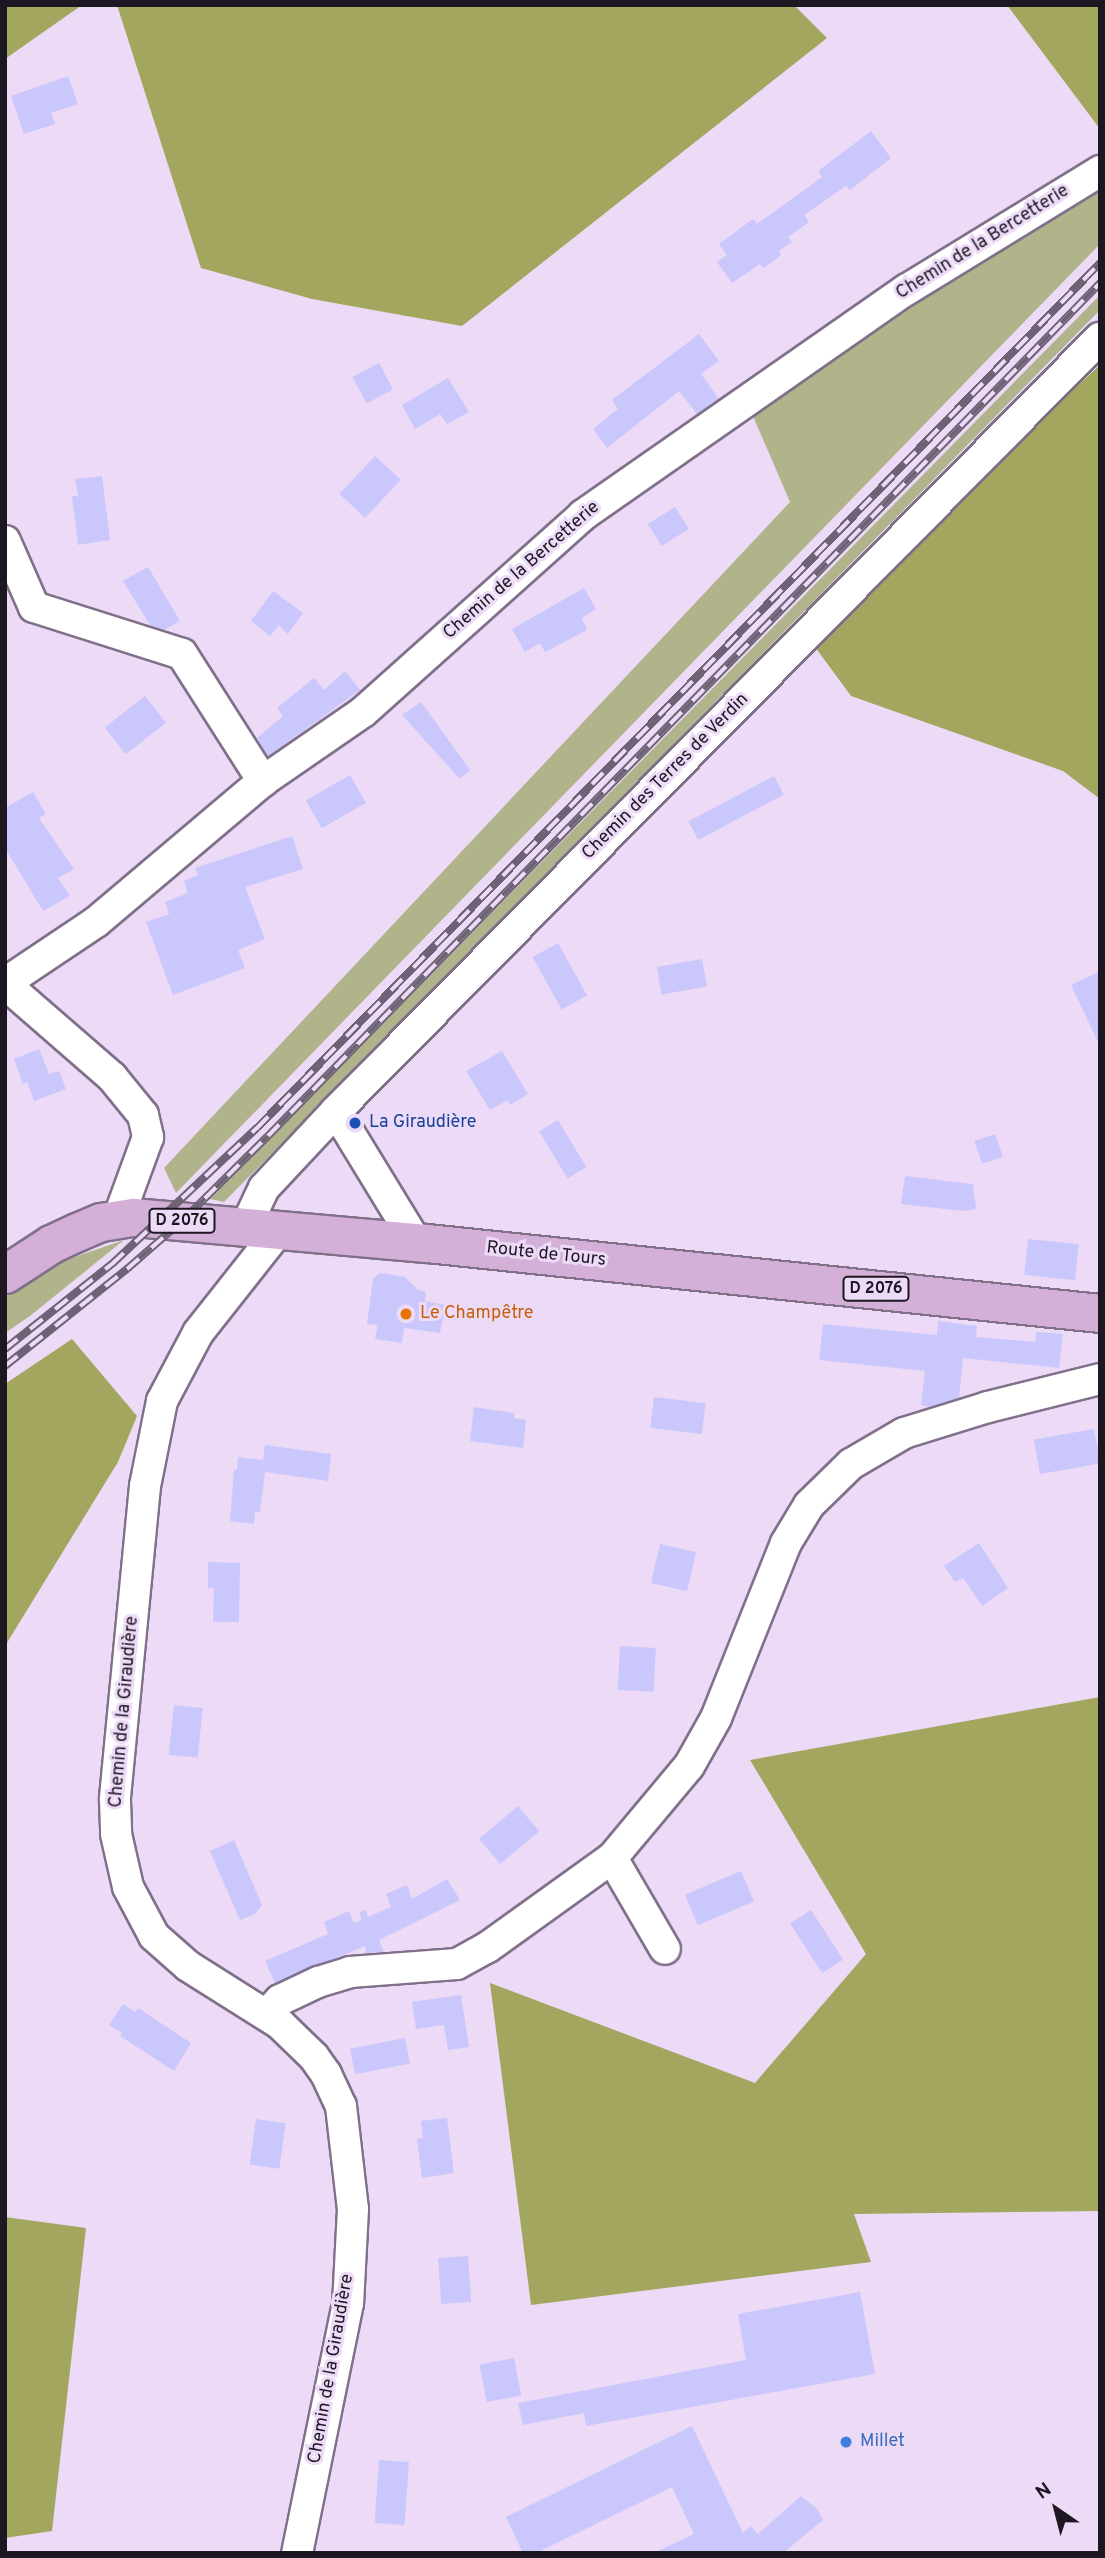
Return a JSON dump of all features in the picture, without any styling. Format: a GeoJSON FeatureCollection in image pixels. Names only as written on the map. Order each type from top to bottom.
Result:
{"type":"FeatureCollection","features":[{"type":"Feature","properties":{"kind":"main road","name":"Route de Tours"},"geometry":{"type":"LineString","coordinates":[[5,1274],[51,1244],[101,1222],[134,1217],[416,1242],[1100,1313]]}},
{"type":"Feature","properties":{"kind":"street","name":"Chemin de la Bercetterie"},"geometry":{"type":"LineString","coordinates":[[5,984],[96,922],[263,781],[363,712],[541,550],[594,507],[906,290],[1100,171]]}},
{"type":"Feature","properties":{"kind":"street","name":"Chemin des Terres de Verdin"},"geometry":{"type":"LineString","coordinates":[[263,1228],[264,1188],[335,1111],[1100,338]]}},
{"type":"Feature","properties":{"kind":"street"},"geometry":{"type":"LineString","coordinates":[[5,541],[34,607],[182,654],[263,781]]}},
{"type":"Feature","properties":{"kind":"street"},"geometry":{"type":"LineString","coordinates":[[5,984],[112,1077],[143,1115],[148,1137],[118,1219]]}},
{"type":"Feature","properties":{"kind":"street"},"geometry":{"type":"LineString","coordinates":[[335,1111],[416,1242]]}},
{"type":"Feature","properties":{"kind":"street","name":"Chemin de la Giraudière"},"geometry":{"type":"LineString","coordinates":[[263,1228],[185,1353],[162,1401],[145,1486],[115,1800],[116,1834],[128,1887],[154,1936],[188,1966],[267,2014],[314,2057],[335,2091],[345,2125],[353,2209],[348,2303],[297,2553]]}},
{"type":"Feature","properties":{"kind":"street"},"geometry":{"type":"LineString","coordinates":[[267,2014],[280,2000],[318,1982],[351,1972],[457,1964],[488,1947],[612,1858],[689,1766],[716,1718],[786,1543],[817,1496],[850,1464],[904,1433],[988,1407],[1100,1379]]}},
{"type":"Feature","properties":{"kind":"street"},"geometry":{"type":"LineString","coordinates":[[612,1858],[665,1949]]}},
{"type":"Feature","properties":{"kind":"green space"},"geometry":{"type":"Polygon","coordinates":[[[5,5],[82,5],[5,59],[5,5]]]}},
{"type":"Feature","properties":{"kind":"green space"},"geometry":{"type":"Polygon","coordinates":[[[117,5],[794,5],[827,38],[462,326],[312,299],[201,268],[117,5]]]}},
{"type":"Feature","properties":{"kind":"green space"},"geometry":{"type":"Polygon","coordinates":[[[1007,5],[1100,5],[1100,129],[1007,5]]]}},
{"type":"Feature","properties":{"kind":"green space"},"geometry":{"type":"Polygon","coordinates":[[[1100,183],[1100,244],[176,1193],[164,1168],[790,502],[749,407],[1100,183]]]}},
{"type":"Feature","properties":{"kind":"green space"},"geometry":{"type":"Polygon","coordinates":[[[1100,295],[1100,310],[224,1202],[210,1199],[1100,295]]]}},
{"type":"Feature","properties":{"kind":"green space"},"geometry":{"type":"Polygon","coordinates":[[[1100,365],[1100,799],[1063,771],[851,696],[807,636],[1100,365]]]}},
{"type":"Feature","properties":{"kind":"green space"},"geometry":{"type":"Polygon","coordinates":[[[124,1240],[5,1333],[5,1297],[60,1262],[124,1240]]]}},
{"type":"Feature","properties":{"kind":"green space"},"geometry":{"type":"Polygon","coordinates":[[[72,1339],[137,1416],[118,1462],[5,1646],[5,1384],[72,1339]]]}},
{"type":"Feature","properties":{"kind":"green space"},"geometry":{"type":"Polygon","coordinates":[[[1100,1697],[1100,2211],[854,2214],[871,2262],[531,2305],[490,1983],[755,2083],[866,1954],[750,1760],[1100,1697]]]}},
{"type":"Feature","properties":{"kind":"green space"},"geometry":{"type":"Polygon","coordinates":[[[5,2217],[86,2228],[52,2531],[5,2538],[5,2217]]]}},
{"type":"Feature","properties":{"kind":"building"},"geometry":{"type":"Polygon","coordinates":[[[68,76],[78,104],[51,113],[55,124],[24,134],[11,96],[68,76]]]}},
{"type":"Feature","properties":{"kind":"building"},"geometry":{"type":"Polygon","coordinates":[[[871,131],[891,158],[850,190],[846,186],[804,215],[809,222],[788,237],[792,242],[779,251],[781,255],[764,268],[760,264],[732,283],[717,262],[727,255],[719,244],[753,219],[757,224],[822,177],[818,171],[871,131]]]}},
{"type":"Feature","properties":{"kind":"building"},"geometry":{"type":"Polygon","coordinates":[[[699,334],[719,361],[701,374],[719,399],[697,414],[679,391],[607,448],[593,429],[618,409],[612,400],[699,334]]]}},
{"type":"Feature","properties":{"kind":"building"},"geometry":{"type":"Polygon","coordinates":[[[379,363],[393,389],[367,404],[353,377],[379,363]]]}},
{"type":"Feature","properties":{"kind":"building"},"geometry":{"type":"Polygon","coordinates":[[[448,378],[469,412],[447,424],[440,414],[415,429],[402,405],[448,378]]]}},
{"type":"Feature","properties":{"kind":"building"},"geometry":{"type":"Polygon","coordinates":[[[375,456],[401,480],[365,518],[340,494],[375,456]]]}},
{"type":"Feature","properties":{"kind":"building"},"geometry":{"type":"Polygon","coordinates":[[[102,476],[110,540],[78,545],[72,496],[78,496],[75,479],[102,476]]]}},
{"type":"Feature","properties":{"kind":"building"},"geometry":{"type":"Polygon","coordinates":[[[675,507],[689,529],[662,546],[648,524],[675,507]]]}},
{"type":"Feature","properties":{"kind":"building"},"geometry":{"type":"Polygon","coordinates":[[[148,567],[180,621],[164,630],[150,625],[123,581],[148,567]]]}},
{"type":"Feature","properties":{"kind":"building"},"geometry":{"type":"Polygon","coordinates":[[[584,588],[596,609],[582,618],[587,630],[545,652],[540,643],[525,652],[512,629],[584,588]]]}},
{"type":"Feature","properties":{"kind":"building"},"geometry":{"type":"Polygon","coordinates":[[[273,591],[303,613],[288,634],[279,625],[270,636],[251,621],[273,591]]]}},
{"type":"Feature","properties":{"kind":"building"},"geometry":{"type":"Polygon","coordinates":[[[345,671],[360,690],[268,756],[257,738],[283,716],[277,708],[314,678],[324,690],[345,671]]]}},
{"type":"Feature","properties":{"kind":"building"},"geometry":{"type":"Polygon","coordinates":[[[145,696],[166,723],[126,754],[105,727],[145,696]]]}},
{"type":"Feature","properties":{"kind":"building"},"geometry":{"type":"Polygon","coordinates":[[[421,702],[470,770],[460,779],[402,715],[421,702]]]}},
{"type":"Feature","properties":{"kind":"building"},"geometry":{"type":"Polygon","coordinates":[[[350,775],[366,803],[322,828],[306,800],[350,775]]]}},
{"type":"Feature","properties":{"kind":"building"},"geometry":{"type":"Polygon","coordinates":[[[774,776],[784,795],[698,840],[688,822],[774,776]]]}},
{"type":"Feature","properties":{"kind":"building"},"geometry":{"type":"Polygon","coordinates":[[[33,792],[46,814],[39,818],[74,869],[58,878],[70,896],[43,911],[5,848],[5,808],[33,792]]]}},
{"type":"Feature","properties":{"kind":"building"},"geometry":{"type":"Polygon","coordinates":[[[292,836],[303,869],[245,887],[265,939],[238,950],[245,968],[173,995],[146,922],[169,914],[165,902],[188,893],[184,881],[198,875],[195,868],[292,836]]]}},
{"type":"Feature","properties":{"kind":"building"},"geometry":{"type":"Polygon","coordinates":[[[558,943],[587,995],[562,1010],[533,957],[558,943]]]}},
{"type":"Feature","properties":{"kind":"building"},"geometry":{"type":"Polygon","coordinates":[[[702,959],[707,987],[662,995],[657,967],[702,959]]]}},
{"type":"Feature","properties":{"kind":"building"},"geometry":{"type":"Polygon","coordinates":[[[1100,971],[1100,1046],[1071,985],[1100,971]]]}},
{"type":"Feature","properties":{"kind":"building"},"geometry":{"type":"Polygon","coordinates":[[[39,1049],[49,1074],[59,1071],[66,1089],[34,1101],[27,1082],[23,1084],[14,1059],[39,1049]]]}},
{"type":"Feature","properties":{"kind":"building"},"geometry":{"type":"Polygon","coordinates":[[[502,1051],[528,1094],[510,1105],[508,1100],[490,1110],[466,1071],[502,1051]]]}},
{"type":"Feature","properties":{"kind":"building"},"geometry":{"type":"Polygon","coordinates":[[[558,1120],[586,1167],[567,1178],[539,1131],[558,1120]]]}},
{"type":"Feature","properties":{"kind":"building"},"geometry":{"type":"Polygon","coordinates":[[[995,1134],[1003,1157],[982,1164],[974,1141],[995,1134]]]}},
{"type":"Feature","properties":{"kind":"building"},"geometry":{"type":"Polygon","coordinates":[[[905,1176],[973,1184],[976,1209],[963,1211],[901,1204],[905,1176]]]}},
{"type":"Feature","properties":{"kind":"building"},"geometry":{"type":"Polygon","coordinates":[[[1028,1239],[1079,1244],[1075,1280],[1024,1275],[1028,1239]]]}},
{"type":"Feature","properties":{"kind":"building","name":"Le Champêtre"},"geometry":{"type":"Polygon","coordinates":[[[380,1273],[405,1277],[418,1290],[426,1292],[425,1301],[445,1305],[440,1333],[404,1328],[402,1343],[375,1339],[378,1325],[367,1324],[373,1279],[380,1273]]]}},
{"type":"Feature","properties":{"kind":"building"},"geometry":{"type":"Polygon","coordinates":[[[938,1321],[977,1326],[976,1337],[1035,1342],[1036,1332],[1063,1334],[1059,1368],[963,1358],[959,1398],[930,1407],[921,1405],[925,1371],[819,1360],[823,1324],[937,1335],[938,1321]]]}},
{"type":"Feature","properties":{"kind":"building"},"geometry":{"type":"Polygon","coordinates":[[[654,1397],[706,1403],[702,1434],[650,1428],[654,1397]]]}},
{"type":"Feature","properties":{"kind":"building"},"geometry":{"type":"Polygon","coordinates":[[[474,1407],[514,1413],[514,1418],[526,1420],[523,1448],[470,1441],[474,1407]]]}},
{"type":"Feature","properties":{"kind":"building"},"geometry":{"type":"Polygon","coordinates":[[[1094,1429],[1100,1463],[1040,1474],[1034,1440],[1094,1429]]]}},
{"type":"Feature","properties":{"kind":"building"},"geometry":{"type":"Polygon","coordinates":[[[265,1445],[331,1454],[328,1481],[265,1472],[260,1512],[255,1512],[254,1524],[230,1521],[234,1469],[237,1470],[238,1457],[263,1460],[265,1445]]]}},
{"type":"Feature","properties":{"kind":"building"},"geometry":{"type":"Polygon","coordinates":[[[979,1543],[1008,1588],[982,1606],[963,1578],[955,1582],[944,1566],[979,1543]]]}},
{"type":"Feature","properties":{"kind":"building"},"geometry":{"type":"Polygon","coordinates":[[[660,1544],[696,1552],[687,1591],[651,1583],[660,1544]]]}},
{"type":"Feature","properties":{"kind":"building"},"geometry":{"type":"Polygon","coordinates":[[[208,1562],[240,1563],[239,1622],[213,1622],[214,1588],[208,1588],[208,1562]]]}},
{"type":"Feature","properties":{"kind":"building"},"geometry":{"type":"Polygon","coordinates":[[[620,1646],[656,1648],[654,1692],[618,1690],[620,1646]]]}},
{"type":"Feature","properties":{"kind":"building"},"geometry":{"type":"Polygon","coordinates":[[[174,1705],[203,1708],[198,1758],[169,1755],[174,1705]]]}},
{"type":"Feature","properties":{"kind":"building"},"geometry":{"type":"Polygon","coordinates":[[[518,1806],[539,1831],[500,1864],[479,1839],[518,1806]]]}},
{"type":"Feature","properties":{"kind":"building"},"geometry":{"type":"Polygon","coordinates":[[[234,1840],[262,1905],[255,1914],[240,1920],[210,1851],[234,1840]]]}},
{"type":"Feature","properties":{"kind":"building"},"geometry":{"type":"Polygon","coordinates":[[[741,1871],[754,1901],[698,1925],[685,1895],[741,1871]]]}},
{"type":"Feature","properties":{"kind":"building"},"geometry":{"type":"Polygon","coordinates":[[[447,1879],[460,1900],[379,1940],[384,1952],[366,1953],[365,1946],[275,1983],[265,1961],[328,1934],[324,1922],[349,1911],[354,1923],[361,1920],[360,1912],[366,1910],[368,1917],[391,1907],[386,1894],[407,1885],[412,1899],[447,1879]]]}},
{"type":"Feature","properties":{"kind":"building"},"geometry":{"type":"Polygon","coordinates":[[[811,1910],[843,1959],[822,1973],[790,1924],[811,1910]]]}},
{"type":"Feature","properties":{"kind":"building"},"geometry":{"type":"Polygon","coordinates":[[[461,1995],[469,2047],[448,2050],[444,2025],[416,2029],[412,2002],[461,1995]]]}},
{"type":"Feature","properties":{"kind":"building"},"geometry":{"type":"Polygon","coordinates":[[[123,2004],[135,2012],[138,2008],[191,2043],[174,2071],[120,2036],[122,2033],[109,2025],[123,2004]]]}},
{"type":"Feature","properties":{"kind":"building"},"geometry":{"type":"Polygon","coordinates":[[[405,2038],[410,2064],[355,2074],[350,2049],[405,2038]]]}},
{"type":"Feature","properties":{"kind":"building"},"geometry":{"type":"Polygon","coordinates":[[[447,2118],[454,2173],[422,2178],[417,2139],[423,2138],[421,2121],[447,2118]]]}},
{"type":"Feature","properties":{"kind":"building"},"geometry":{"type":"Polygon","coordinates":[[[256,2119],[286,2123],[279,2169],[250,2165],[256,2119]]]}},
{"type":"Feature","properties":{"kind":"building"},"geometry":{"type":"Polygon","coordinates":[[[468,2256],[471,2302],[441,2304],[438,2258],[468,2256]]]}},
{"type":"Feature","properties":{"kind":"building"},"geometry":{"type":"Polygon","coordinates":[[[860,2292],[875,2374],[586,2426],[584,2413],[523,2425],[518,2403],[746,2360],[738,2314],[860,2292]]]}},
{"type":"Feature","properties":{"kind":"building"},"geometry":{"type":"Polygon","coordinates":[[[514,2358],[521,2395],[487,2402],[480,2365],[514,2358]]]}},
{"type":"Feature","properties":{"kind":"building"},"geometry":{"type":"Polygon","coordinates":[[[692,2426],[743,2533],[751,2526],[758,2534],[801,2496],[817,2509],[823,2520],[783,2553],[654,2553],[694,2534],[672,2487],[536,2553],[523,2553],[506,2517],[692,2426]]]}},
{"type":"Feature","properties":{"kind":"building"},"geometry":{"type":"Polygon","coordinates":[[[379,2460],[409,2462],[405,2525],[375,2523],[379,2460]]]}},
{"type":"Feature","properties":{"kind":"railway"},"geometry":{"type":"LineString","coordinates":[[5,1349],[112,1264],[257,1128],[1100,263]]}},
{"type":"Feature","properties":{"kind":"railway"},"geometry":{"type":"LineString","coordinates":[[5,1366],[127,1269],[182,1221],[268,1136],[1100,283]]}},
{"type":"Feature","properties":{"kind":"place","name":"La Giraudière"},"geometry":{"type":"Point","coordinates":[355,1123]}},
{"type":"Feature","properties":{"kind":"place","name":"Le Champêtre"},"geometry":{"type":"Point","coordinates":[406,1314]}},
{"type":"Feature","properties":{"kind":"place","name":"Millet"},"geometry":{"type":"Point","coordinates":[846,2442]}}]}
